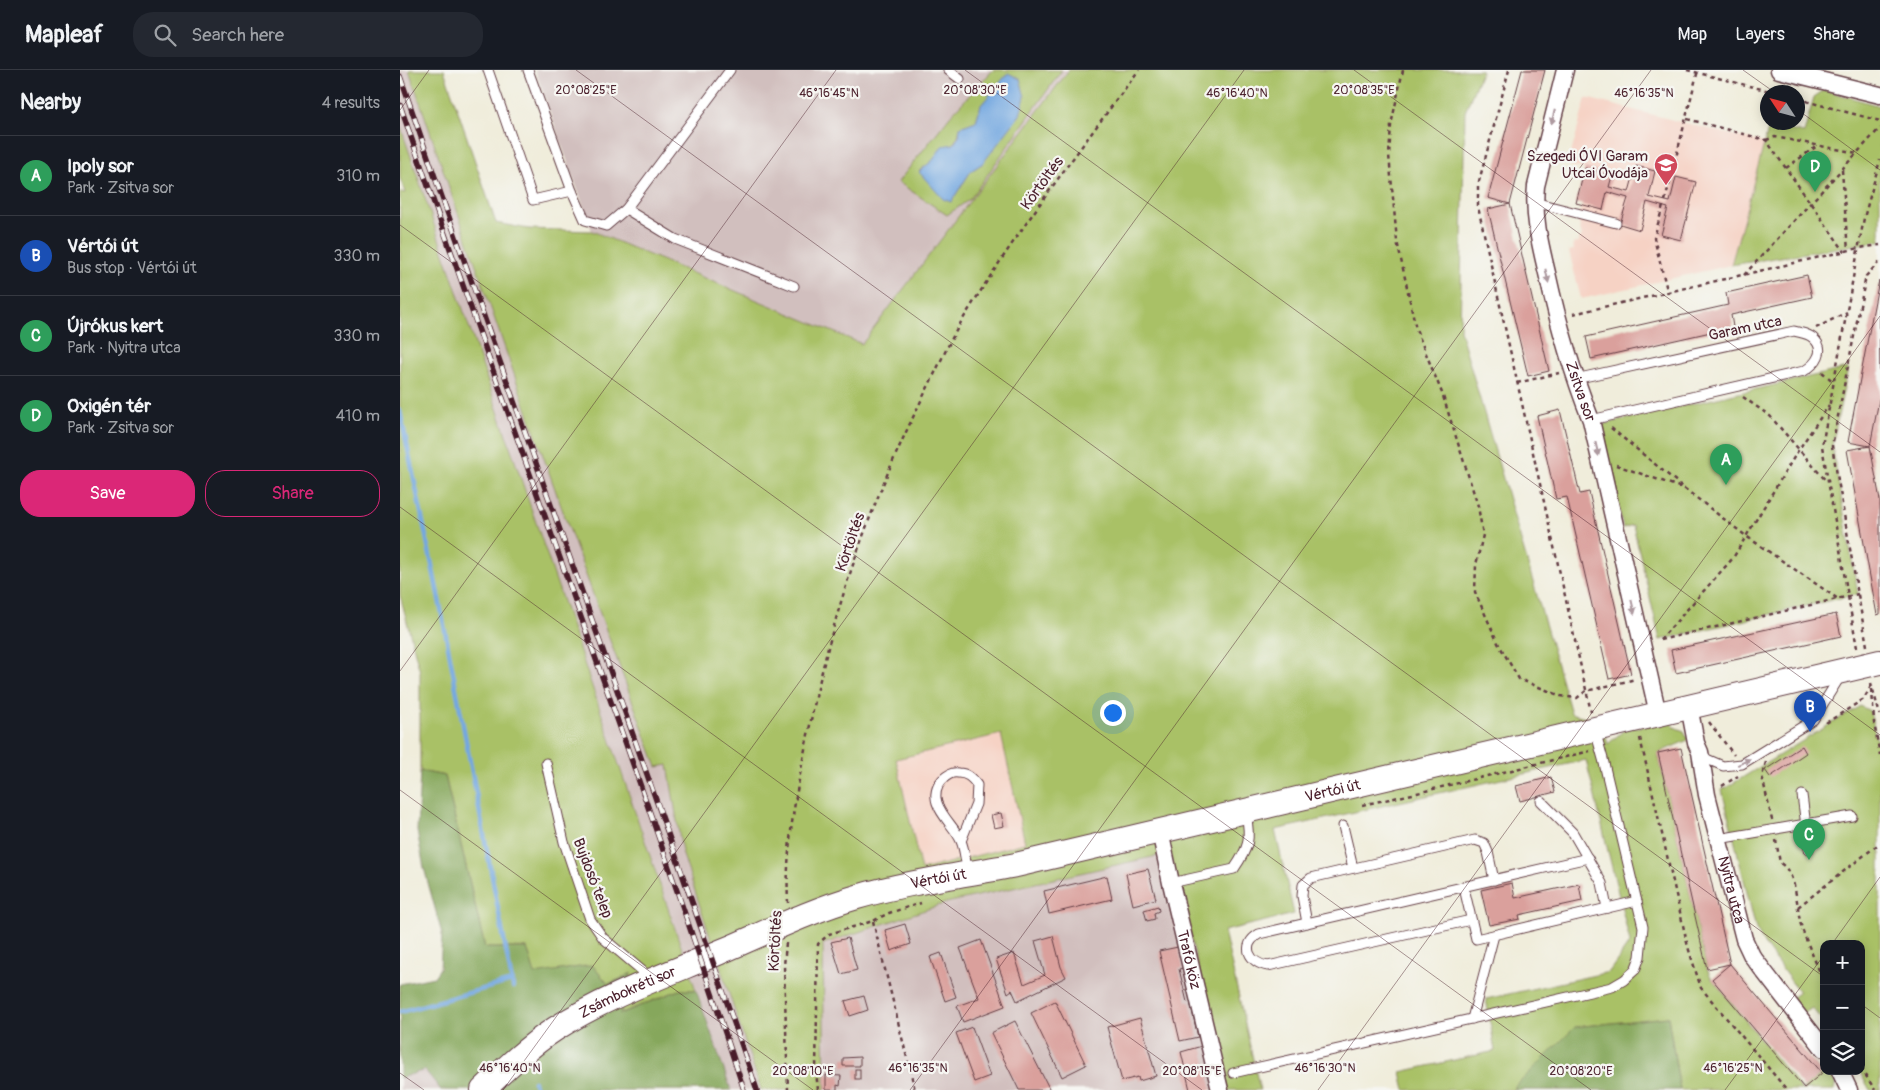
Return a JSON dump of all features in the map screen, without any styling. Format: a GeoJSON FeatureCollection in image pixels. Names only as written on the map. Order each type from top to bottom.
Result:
{"type":"FeatureCollection","features":[{"type":"Feature","properties":{"kind":"street","name":"Zsitva sor"},"geometry":{"type":"LineString","coordinates":[[1565,70],[1536,186],[1534,202],[1537,228],[1557,318],[1573,374],[1595,419],[1600,460],[1658,714]]}},
{"type":"Feature","properties":{"kind":"street"},"geometry":{"type":"LineString","coordinates":[[1779,70],[1880,95]]}},
{"type":"Feature","properties":{"kind":"street","name":"Vértói út"},"geometry":{"type":"LineString","coordinates":[[789,923],[856,897],[888,889],[1016,865],[1689,706],[1843,672],[1873,671]]}},
{"type":"Feature","properties":{"kind":"street","name":"Nyitra utca"},"geometry":{"type":"LineString","coordinates":[[1689,706],[1718,839],[1744,939],[1752,956],[1820,1044]]}},
{"type":"Feature","properties":{"kind":"street","name":"Trafó köz"},"geometry":{"type":"LineString","coordinates":[[1160,831],[1220,1090]]}},
{"type":"Feature","properties":{"kind":"street","name":"Zsámbokréti sor"},"geometry":{"type":"LineString","coordinates":[[483,1090],[511,1063],[555,1029],[596,1006],[789,923]]}},
{"type":"Feature","properties":{"kind":"street"},"geometry":{"type":"LineString","coordinates":[[1842,1075],[1849,1090]]}},
{"type":"Feature","properties":{"kind":"lane"},"geometry":{"type":"LineString","coordinates":[[488,70],[533,200],[572,192]]}},
{"type":"Feature","properties":{"kind":"lane"},"geometry":{"type":"LineString","coordinates":[[528,70],[572,192],[585,220],[606,226],[626,209],[730,70]]}},
{"type":"Feature","properties":{"kind":"lane"},"geometry":{"type":"LineString","coordinates":[[948,70],[960,79]]}},
{"type":"Feature","properties":{"kind":"lane"},"geometry":{"type":"LineString","coordinates":[[1534,202],[1616,223]]}},
{"type":"Feature","properties":{"kind":"lane"},"geometry":{"type":"LineString","coordinates":[[626,209],[675,239],[794,286]]}},
{"type":"Feature","properties":{"kind":"lane","name":"Garam utca"},"geometry":{"type":"LineString","coordinates":[[1573,374],[1794,331],[1806,334]]}},
{"type":"Feature","properties":{"kind":"lane"},"geometry":{"type":"LineString","coordinates":[[1595,419],[1804,371],[1814,365],[1819,357],[1819,347],[1815,338],[1806,334]]}},
{"type":"Feature","properties":{"kind":"lane"},"geometry":{"type":"LineString","coordinates":[[1700,752],[1707,759],[1723,766],[1742,764],[1813,720],[1843,672]]}},
{"type":"Feature","properties":{"kind":"lane"},"geometry":{"type":"LineString","coordinates":[[1233,1073],[1612,987],[1624,980],[1634,970],[1640,957],[1644,927],[1601,748],[1594,728]]}},
{"type":"Feature","properties":{"kind":"lane","name":"Bujdosó telep"},"geometry":{"type":"LineString","coordinates":[[546,763],[564,842],[590,919],[603,938],[654,980]]}},
{"type":"Feature","properties":{"kind":"lane"},"geometry":{"type":"LineString","coordinates":[[961,842],[976,804],[976,785],[967,775],[954,772],[943,779],[938,786],[935,799],[961,842],[969,874]]}},
{"type":"Feature","properties":{"kind":"lane"},"geometry":{"type":"LineString","coordinates":[[1802,795],[1809,849]]}},
{"type":"Feature","properties":{"kind":"lane"},"geometry":{"type":"LineString","coordinates":[[1541,801],[1573,833],[1602,884],[1606,908]]}},
{"type":"Feature","properties":{"kind":"lane"},"geometry":{"type":"LineString","coordinates":[[1171,883],[1234,869],[1247,851],[1249,828],[1246,810]]}},
{"type":"Feature","properties":{"kind":"lane"},"geometry":{"type":"LineString","coordinates":[[1718,839],[1852,816]]}},
{"type":"Feature","properties":{"kind":"lane"},"geometry":{"type":"LineString","coordinates":[[1343,826],[1353,868]]}},
{"type":"Feature","properties":{"kind":"lane"},"geometry":{"type":"LineString","coordinates":[[1307,923],[1302,896],[1303,885],[1311,878],[1353,868],[1475,840],[1484,843],[1488,852],[1494,880]]}},
{"type":"Feature","properties":{"kind":"lane"},"geometry":{"type":"LineString","coordinates":[[1471,920],[1268,966],[1259,964],[1250,958],[1248,951],[1250,943],[1259,934],[1588,858]]}},
{"type":"Feature","properties":{"kind":"lane"},"geometry":{"type":"LineString","coordinates":[[1464,888],[1476,939],[1637,901]]}},
{"type":"Feature","properties":{"kind":"lane"},"geometry":{"type":"LineString","coordinates":[[1472,1019],[1494,936]]}},
{"type":"Feature","properties":{"kind":"path","name":"Körtöltés"},"geometry":{"type":"LineString","coordinates":[[788,1090],[784,966],[789,923],[787,889],[789,846],[796,791],[835,620],[865,528],[907,428],[962,321],[1018,235],[1139,70]]}},
{"type":"Feature","properties":{"kind":"path"},"geometry":{"type":"LineString","coordinates":[[1403,70],[1391,125],[1389,155],[1397,241],[1416,329],[1442,393],[1478,506],[1483,535],[1476,565],[1476,592],[1498,643],[1519,679],[1561,696],[1577,698],[1586,691],[1649,676]]}},
{"type":"Feature","properties":{"kind":"path"},"geometry":{"type":"LineString","coordinates":[[1509,70],[1478,185],[1478,207],[1594,728]]}},
{"type":"Feature","properties":{"kind":"path"},"geometry":{"type":"LineString","coordinates":[[1687,70],[1698,71],[1760,88]]}},
{"type":"Feature","properties":{"kind":"path"},"geometry":{"type":"LineString","coordinates":[[1665,201],[1698,71]]}},
{"type":"Feature","properties":{"kind":"path"},"geometry":{"type":"LineString","coordinates":[[1805,101],[1880,121]]}},
{"type":"Feature","properties":{"kind":"path"},"geometry":{"type":"LineString","coordinates":[[1687,119],[1766,140],[1775,137],[1857,153]]}},
{"type":"Feature","properties":{"kind":"path"},"geometry":{"type":"LineString","coordinates":[[1743,276],[1880,128]]}},
{"type":"Feature","properties":{"kind":"path"},"geometry":{"type":"LineString","coordinates":[[1766,140],[1846,251]]}},
{"type":"Feature","properties":{"kind":"path"},"geometry":{"type":"LineString","coordinates":[[1786,168],[1818,146]]}},
{"type":"Feature","properties":{"kind":"path"},"geometry":{"type":"LineString","coordinates":[[1880,160],[1864,218],[1822,446],[1858,653],[1873,671],[1874,723],[1880,755]]}},
{"type":"Feature","properties":{"kind":"path"},"geometry":{"type":"LineString","coordinates":[[1842,169],[1846,251]]}},
{"type":"Feature","properties":{"kind":"path"},"geometry":{"type":"LineString","coordinates":[[1663,206],[1654,238],[1668,294]]}},
{"type":"Feature","properties":{"kind":"path"},"geometry":{"type":"LineString","coordinates":[[1557,318],[1668,294],[1859,248],[1880,245]]}},
{"type":"Feature","properties":{"kind":"path"},"geometry":{"type":"LineString","coordinates":[[1880,261],[1866,276],[1832,446],[1880,715]]}},
{"type":"Feature","properties":{"kind":"path"},"geometry":{"type":"LineString","coordinates":[[1806,334],[1847,312]]}},
{"type":"Feature","properties":{"kind":"path"},"geometry":{"type":"LineString","coordinates":[[1814,365],[1834,382]]}},
{"type":"Feature","properties":{"kind":"path"},"geometry":{"type":"LineString","coordinates":[[1517,383],[1573,374]]}},
{"type":"Feature","properties":{"kind":"path"},"geometry":{"type":"LineString","coordinates":[[1730,388],[1770,416],[1828,483]]}},
{"type":"Feature","properties":{"kind":"path"},"geometry":{"type":"LineString","coordinates":[[1830,404],[1799,449],[1733,558],[1658,640],[1858,594]]}},
{"type":"Feature","properties":{"kind":"path"},"geometry":{"type":"LineString","coordinates":[[1595,419],[1746,536],[1838,599]]}},
{"type":"Feature","properties":{"kind":"path"},"geometry":{"type":"LineString","coordinates":[[1600,460],[1685,489]]}},
{"type":"Feature","properties":{"kind":"path"},"geometry":{"type":"LineString","coordinates":[[1824,724],[1864,699],[1873,671]]}},
{"type":"Feature","properties":{"kind":"path"},"geometry":{"type":"LineString","coordinates":[[1709,722],[1742,764]]}},
{"type":"Feature","properties":{"kind":"path"},"geometry":{"type":"LineString","coordinates":[[1640,738],[1688,947],[1700,988],[1787,1090]]}},
{"type":"Feature","properties":{"kind":"path"},"geometry":{"type":"LineString","coordinates":[[1767,758],[1762,776],[1780,863],[1786,866],[1796,892],[1801,924],[1820,973]]}},
{"type":"Feature","properties":{"kind":"path"},"geometry":{"type":"LineString","coordinates":[[1798,907],[1880,843]]}},
{"type":"Feature","properties":{"kind":"path"},"geometry":{"type":"LineString","coordinates":[[818,1090],[816,1072],[818,944],[829,934],[873,921],[889,913],[923,902]]}},
{"type":"Feature","properties":{"kind":"path"},"geometry":{"type":"LineString","coordinates":[[873,921],[915,1090]]}},
{"type":"Feature","properties":{"kind":"path"},"geometry":{"type":"LineString","coordinates":[[1865,1074],[1875,1090]]}},
{"type":"Feature","properties":{"kind":"shaded area"},"geometry":{"type":"Polygon","coordinates":[[[400,70],[409,70],[476,268],[657,766],[668,765],[682,852],[761,1090],[731,1090],[400,125],[400,70]]]}},
{"type":"Feature","properties":{"kind":"shaded area"},"geometry":{"type":"Polygon","coordinates":[[[535,70],[1069,70],[862,344],[592,231],[535,70]]]}},
{"type":"Feature","properties":{"kind":"shaded area","name":"Szegedi ÓVI Garam Utcai Óvodája"},"geometry":{"type":"Polygon","coordinates":[[[1586,98],[1764,143],[1731,265],[1581,299],[1569,251],[1574,250],[1573,244],[1579,242],[1578,238],[1582,237],[1578,219],[1582,205],[1576,203],[1585,169],[1568,165],[1586,98]]]}},
{"type":"Feature","properties":{"kind":"shaded area"},"geometry":{"type":"Polygon","coordinates":[[[1001,734],[1025,843],[921,870],[896,759],[1001,734]]]}},
{"type":"Feature","properties":{"kind":"shaded area"},"geometry":{"type":"Polygon","coordinates":[[[1171,853],[1228,1090],[825,1090],[823,944],[946,903],[1171,853]]]}},
{"type":"Feature","properties":{"kind":"shaded area"},"geometry":{"type":"Polygon","coordinates":[[[425,1070],[441,1090],[400,1090],[400,1078],[425,1070]]]}},
{"type":"Feature","properties":{"kind":"green space"},"geometry":{"type":"Polygon","coordinates":[[[409,70],[444,70],[496,223],[529,229],[592,231],[862,344],[1069,70],[1482,70],[1465,112],[1460,330],[1571,713],[1603,722],[1608,744],[1625,729],[1672,722],[1674,727],[1684,731],[1688,740],[1658,753],[1707,969],[1712,979],[1802,1090],[1680,1090],[1668,1017],[1575,1027],[1515,1087],[1515,1090],[1405,1090],[1401,1072],[1495,1051],[1486,999],[1609,972],[1630,942],[1586,760],[1275,830],[1294,914],[1224,931],[1260,1090],[1228,1090],[1170,853],[946,903],[823,944],[825,1090],[761,1090],[682,852],[668,765],[657,767],[499,332],[409,70]],[[1001,734],[896,759],[921,870],[1025,843],[1001,734]]]}},
{"type":"Feature","properties":{"kind":"green space"},"geometry":{"type":"Polygon","coordinates":[[[993,70],[1062,70],[970,199],[947,215],[898,182],[950,116],[993,70]],[[981,105],[976,121],[960,127],[959,134],[951,147],[919,171],[951,202],[971,171],[983,163],[981,105]]]}},
{"type":"Feature","properties":{"kind":"green space"},"geometry":{"type":"Polygon","coordinates":[[[1824,90],[1880,106],[1880,241],[1731,265],[1768,130],[1789,130],[1804,133],[1814,97],[1824,90]]]}},
{"type":"Feature","properties":{"kind":"green space"},"geometry":{"type":"Polygon","coordinates":[[[400,125],[696,990],[679,990],[619,1014],[631,974],[608,984],[592,965],[534,975],[527,948],[485,948],[445,776],[420,771],[420,672],[400,595],[400,192],[405,193],[400,178],[400,125]]]}},
{"type":"Feature","properties":{"kind":"green space"},"geometry":{"type":"Polygon","coordinates":[[[1848,368],[1832,446],[1858,594],[1660,640],[1633,525],[1623,528],[1600,425],[1848,368]]]}},
{"type":"Feature","properties":{"kind":"green space"},"geometry":{"type":"Polygon","coordinates":[[[1860,706],[1870,711],[1880,755],[1880,1090],[1870,1090],[1861,1075],[1865,1075],[1865,940],[1820,940],[1820,1018],[1812,1008],[1803,1014],[1791,998],[1799,992],[1766,947],[1756,929],[1722,790],[1860,706]]]}},
{"type":"Feature","properties":{"kind":"green space"},"geometry":{"type":"Polygon","coordinates":[[[420,771],[445,776],[485,948],[527,948],[535,974],[592,965],[608,984],[631,973],[620,1014],[679,990],[696,990],[731,1090],[441,1090],[425,1070],[400,1078],[400,984],[434,977],[440,968],[442,934],[424,868],[417,831],[420,771]]]}},
{"type":"Feature","properties":{"kind":"green space"},"geometry":{"type":"Polygon","coordinates":[[[1668,1017],[1680,1090],[1515,1090],[1515,1087],[1575,1027],[1668,1017]]]}},
{"type":"Feature","properties":{"kind":"green space"},"geometry":{"type":"Polygon","coordinates":[[[1820,1074],[1832,1075],[1836,1082],[1834,1090],[1802,1090],[1820,1074]]]}},
{"type":"Feature","properties":{"kind":"water"},"geometry":{"type":"Polygon","coordinates":[[[1008,73],[1020,79],[1025,97],[1020,115],[983,163],[971,171],[951,202],[943,199],[919,172],[933,160],[942,146],[954,144],[959,136],[960,127],[976,121],[981,105],[1008,73]]]}},
{"type":"Feature","properties":{"kind":"building"},"geometry":{"type":"Polygon","coordinates":[[[1522,70],[1545,70],[1510,204],[1488,198],[1522,70]]]}},
{"type":"Feature","properties":{"kind":"building"},"geometry":{"type":"Polygon","coordinates":[[[1636,166],[1655,171],[1649,197],[1670,202],[1676,177],[1696,182],[1681,240],[1661,235],[1668,208],[1647,202],[1640,230],[1620,224],[1628,198],[1607,192],[1603,210],[1576,203],[1585,168],[1612,176],[1609,187],[1629,192],[1636,166]]]}},
{"type":"Feature","properties":{"kind":"building"},"geometry":{"type":"Polygon","coordinates":[[[1510,204],[1549,371],[1528,376],[1488,209],[1510,204]]]}},
{"type":"Feature","properties":{"kind":"building"},"geometry":{"type":"Polygon","coordinates":[[[1807,275],[1812,297],[1731,315],[1733,327],[1591,359],[1586,337],[1728,305],[1726,293],[1807,275]]]}},
{"type":"Feature","properties":{"kind":"building"},"geometry":{"type":"Polygon","coordinates":[[[1879,280],[1880,395],[1870,446],[1848,442],[1879,280]]]}},
{"type":"Feature","properties":{"kind":"building"},"geometry":{"type":"Polygon","coordinates":[[[1560,410],[1580,494],[1589,492],[1631,674],[1609,679],[1567,497],[1556,499],[1537,416],[1560,410]]]}},
{"type":"Feature","properties":{"kind":"building"},"geometry":{"type":"Polygon","coordinates":[[[1870,446],[1880,500],[1880,614],[1877,615],[1847,450],[1870,446]]]}},
{"type":"Feature","properties":{"kind":"building"},"geometry":{"type":"Polygon","coordinates":[[[1836,614],[1841,636],[1676,673],[1671,650],[1836,614]]]}},
{"type":"Feature","properties":{"kind":"building"},"geometry":{"type":"Polygon","coordinates":[[[1802,746],[1806,753],[1770,777],[1765,770],[1802,746]]]}},
{"type":"Feature","properties":{"kind":"building"},"geometry":{"type":"Polygon","coordinates":[[[1681,748],[1730,964],[1707,969],[1658,753],[1681,748]]]}},
{"type":"Feature","properties":{"kind":"building"},"geometry":{"type":"Polygon","coordinates":[[[1551,777],[1555,792],[1520,801],[1516,786],[1551,777]]]}},
{"type":"Feature","properties":{"kind":"building"},"geometry":{"type":"Polygon","coordinates":[[[1001,813],[1004,826],[994,828],[991,815],[1001,813]]]}},
{"type":"Feature","properties":{"kind":"building"},"geometry":{"type":"Polygon","coordinates":[[[1148,869],[1156,899],[1133,905],[1126,874],[1148,869]]]}},
{"type":"Feature","properties":{"kind":"building"},"geometry":{"type":"Polygon","coordinates":[[[1107,876],[1112,899],[1049,914],[1044,891],[1107,876]]]}},
{"type":"Feature","properties":{"kind":"building"},"geometry":{"type":"Polygon","coordinates":[[[1512,883],[1515,898],[1579,884],[1582,901],[1519,915],[1520,919],[1489,925],[1481,890],[1512,883]]]}},
{"type":"Feature","properties":{"kind":"building"},"geometry":{"type":"Polygon","coordinates":[[[1158,906],[1159,911],[1154,913],[1155,919],[1147,921],[1144,910],[1158,906]]]}},
{"type":"Feature","properties":{"kind":"building"},"geometry":{"type":"Polygon","coordinates":[[[905,924],[911,944],[891,951],[885,930],[905,924]]]}},
{"type":"Feature","properties":{"kind":"building"},"geometry":{"type":"Polygon","coordinates":[[[1053,936],[1061,967],[1066,977],[1017,1001],[1012,990],[1008,993],[996,959],[1014,953],[1024,984],[1045,975],[1035,941],[1053,936]]]}},
{"type":"Feature","properties":{"kind":"building"},"geometry":{"type":"Polygon","coordinates":[[[848,938],[857,970],[841,974],[831,942],[848,938]]]}},
{"type":"Feature","properties":{"kind":"building"},"geometry":{"type":"Polygon","coordinates":[[[981,940],[1005,1006],[963,1022],[957,1006],[979,998],[960,948],[981,940]]]}},
{"type":"Feature","properties":{"kind":"building"},"geometry":{"type":"Polygon","coordinates":[[[1178,947],[1183,968],[1179,969],[1187,1002],[1190,1001],[1198,1037],[1180,1041],[1159,951],[1178,947]]]}},
{"type":"Feature","properties":{"kind":"building"},"geometry":{"type":"Polygon","coordinates":[[[941,953],[956,997],[945,1001],[930,957],[941,953]]]}},
{"type":"Feature","properties":{"kind":"building"},"geometry":{"type":"Polygon","coordinates":[[[1730,964],[1820,1071],[1820,1075],[1804,1088],[1712,979],[1730,964]]]}},
{"type":"Feature","properties":{"kind":"building"},"geometry":{"type":"Polygon","coordinates":[[[864,996],[868,1010],[850,1016],[845,1001],[864,996]]]}},
{"type":"Feature","properties":{"kind":"building"},"geometry":{"type":"Polygon","coordinates":[[[1055,1001],[1086,1065],[1062,1077],[1031,1013],[1055,1001]]]}},
{"type":"Feature","properties":{"kind":"building"},"geometry":{"type":"Polygon","coordinates":[[[1140,1018],[1156,1076],[1139,1081],[1138,1077],[1122,1081],[1107,1027],[1140,1018]]]}},
{"type":"Feature","properties":{"kind":"building"},"geometry":{"type":"Polygon","coordinates":[[[1015,1021],[1050,1090],[1019,1090],[991,1033],[1015,1021]]]}},
{"type":"Feature","properties":{"kind":"building"},"geometry":{"type":"Polygon","coordinates":[[[972,1027],[990,1076],[974,1082],[956,1033],[972,1027]]]}},
{"type":"Feature","properties":{"kind":"building"},"geometry":{"type":"Polygon","coordinates":[[[1202,1046],[1212,1090],[1190,1090],[1181,1052],[1202,1046]]]}},
{"type":"Feature","properties":{"kind":"building"},"geometry":{"type":"Polygon","coordinates":[[[860,1057],[860,1066],[843,1066],[843,1058],[860,1057]]]}},
{"type":"Feature","properties":{"kind":"building"},"geometry":{"type":"Polygon","coordinates":[[[855,1069],[860,1069],[860,1079],[855,1079],[855,1069]]]}},
{"type":"Feature","properties":{"kind":"building"},"geometry":{"type":"Polygon","coordinates":[[[826,1075],[841,1076],[840,1086],[837,1085],[837,1090],[826,1090],[826,1075]]]}},
{"type":"Feature","properties":{"kind":"waterway"},"geometry":{"type":"LineString","coordinates":[[400,411],[439,599],[513,987]]}},
{"type":"Feature","properties":{"kind":"waterway"},"geometry":{"type":"LineString","coordinates":[[400,1012],[512,981]]}},
{"type":"Feature","properties":{"kind":"waterway"},"geometry":{"type":"LineString","coordinates":[[534,1082],[536,1090]]}},
{"type":"Feature","properties":{"kind":"railway"},"geometry":{"type":"LineString","coordinates":[[400,76],[757,1090]]}},
{"type":"Feature","properties":{"kind":"railway"},"geometry":{"type":"LineString","coordinates":[[400,105],[661,843],[744,1090]]}},
{"type":"Feature","properties":{"kind":"place","name":"Szegedi ÓVI Garam Utcai Óvodája"},"geometry":{"type":"Point","coordinates":[1666,186]}},
{"type":"Feature","properties":{"kind":"place","name":"Oxigén tér"},"geometry":{"type":"Point","coordinates":[1815,192]}},
{"type":"Feature","properties":{"kind":"place","name":"Ipoly sor"},"geometry":{"type":"Point","coordinates":[1726,485]}},
{"type":"Feature","properties":{"kind":"place","name":"Vértói út"},"geometry":{"type":"Point","coordinates":[1810,732]}},
{"type":"Feature","properties":{"kind":"place","name":"Újrókus kert"},"geometry":{"type":"Point","coordinates":[1809,860]}}]}
